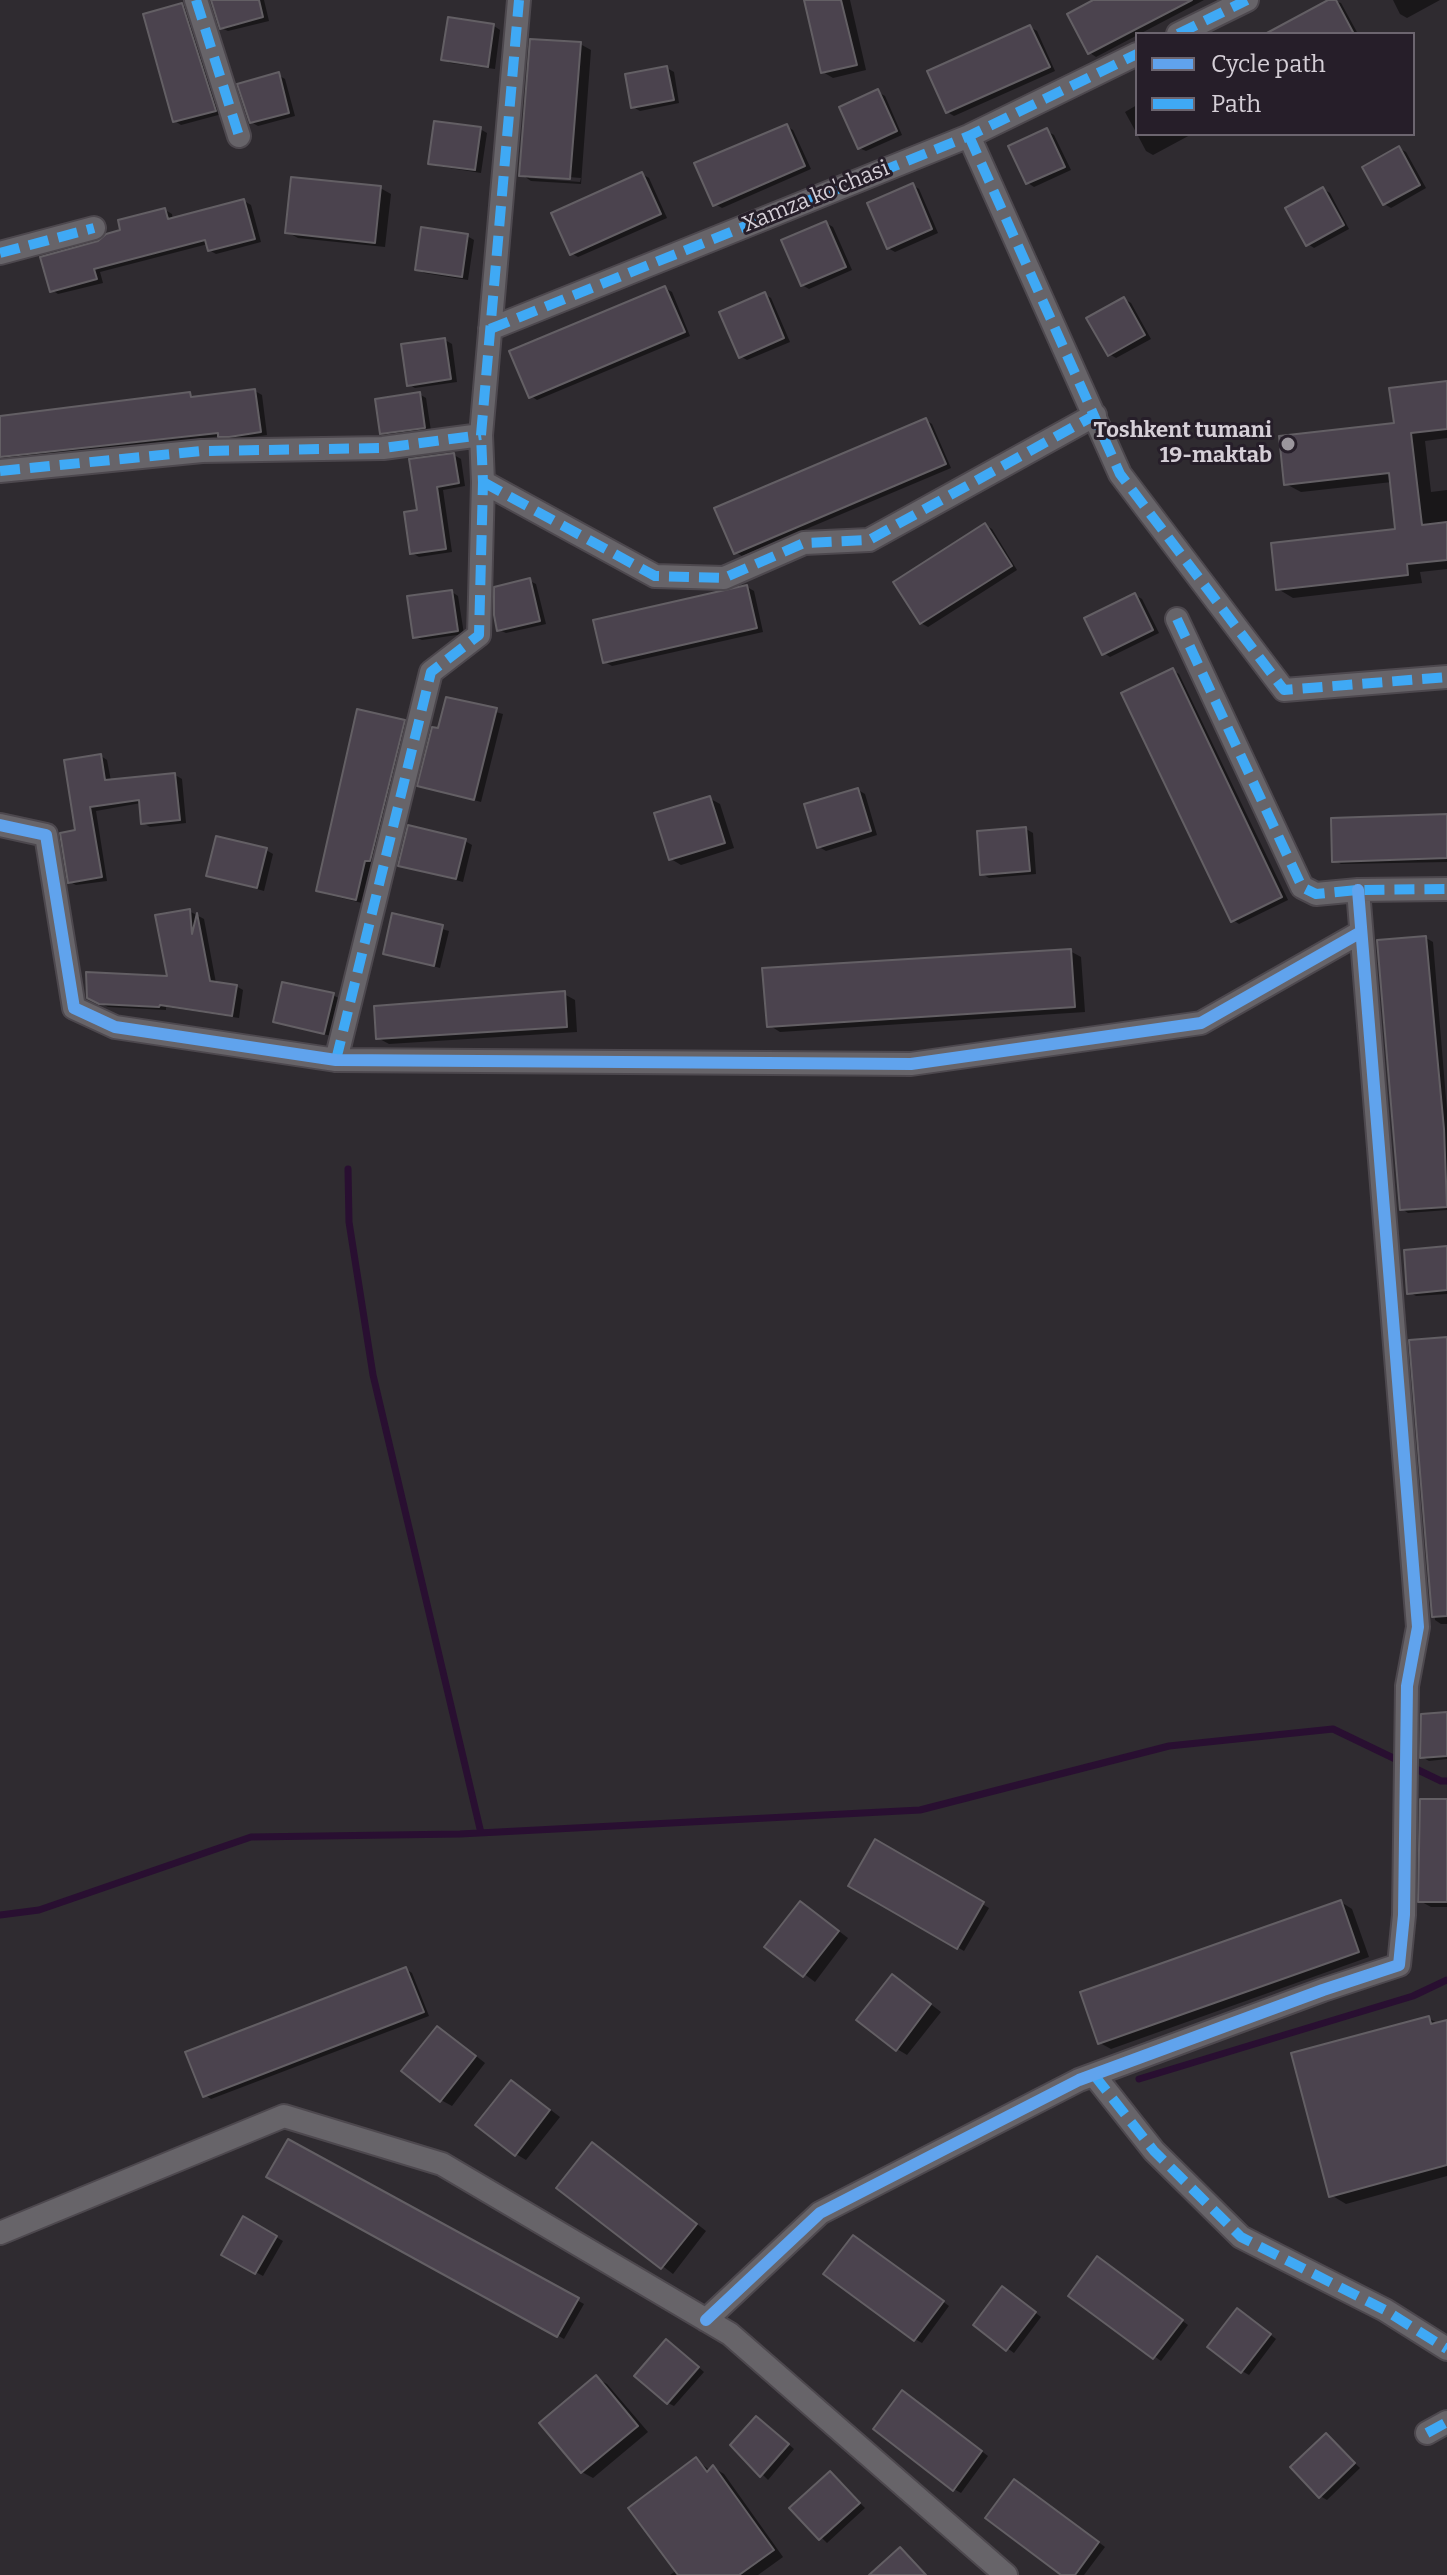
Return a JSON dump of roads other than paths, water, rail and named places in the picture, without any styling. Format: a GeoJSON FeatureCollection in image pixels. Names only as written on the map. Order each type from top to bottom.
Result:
{"type":"FeatureCollection","features":[{"type":"Feature","properties":{"kind":"street"},"geometry":{"type":"LineString","coordinates":[[196,0],[239,136]]}},
{"type":"Feature","properties":{"kind":"street"},"geometry":{"type":"LineString","coordinates":[[336,1060],[431,672],[479,635],[483,482],[481,435],[519,0]]}},
{"type":"Feature","properties":{"kind":"street"},"geometry":{"type":"LineString","coordinates":[[1182,32],[1247,0]]}},
{"type":"Feature","properties":{"kind":"street","name":"Xamza ko'chasi"},"geometry":{"type":"LineString","coordinates":[[490,329],[969,136],[1135,55]]}},
{"type":"Feature","properties":{"kind":"street"},"geometry":{"type":"LineString","coordinates":[[969,136],[1120,474],[1284,690],[1447,677]]}},
{"type":"Feature","properties":{"kind":"street"},"geometry":{"type":"LineString","coordinates":[[0,253],[94,228]]}},
{"type":"Feature","properties":{"kind":"street"},"geometry":{"type":"LineString","coordinates":[[483,482],[655,576],[724,578],[804,543],[869,540],[1095,415]]}},
{"type":"Feature","properties":{"kind":"street"},"geometry":{"type":"LineString","coordinates":[[0,471],[202,451],[383,448],[481,435]]}},
{"type":"Feature","properties":{"kind":"street"},"geometry":{"type":"LineString","coordinates":[[1177,619],[1302,887],[1316,894],[1447,889]]}},
{"type":"Feature","properties":{"kind":"street"},"geometry":{"type":"LineString","coordinates":[[0,825],[46,835],[74,1008],[115,1027],[336,1060],[911,1064],[1201,1023],[1361,932]]}},
{"type":"Feature","properties":{"kind":"street"},"geometry":{"type":"LineString","coordinates":[[706,2320],[820,2213],[1094,2075],[1399,1965],[1404,1915],[1407,1686],[1418,1627],[1358,890]]}},
{"type":"Feature","properties":{"kind":"street"},"geometry":{"type":"LineString","coordinates":[[1094,2075],[1154,2151],[1241,2237],[1385,2310],[1447,2349]]}},
{"type":"Feature","properties":{"kind":"street"},"geometry":{"type":"LineString","coordinates":[[0,2233],[284,2116],[442,2164],[730,2334],[1006,2575]]}},
{"type":"Feature","properties":{"kind":"street"},"geometry":{"type":"LineString","coordinates":[[1427,2433],[1447,2422]]}},
{"type":"Feature","properties":{"kind":"waterway"},"geometry":{"type":"LineString","coordinates":[[348,1169],[349,1222],[373,1375],[481,1833]]}},
{"type":"Feature","properties":{"kind":"waterway"},"geometry":{"type":"LineString","coordinates":[[0,1915],[39,1910],[251,1837],[460,1834],[920,1810],[1169,1746],[1333,1729],[1441,1781],[1447,1781]]}},
{"type":"Feature","properties":{"kind":"waterway"},"geometry":{"type":"LineString","coordinates":[[1139,2079],[1413,1996],[1447,1980]]}},
{"type":"Feature","properties":{"kind":"place","name":"Toshkent tumani 19-maktab"},"geometry":{"type":"Point","coordinates":[1288,444]}}]}
